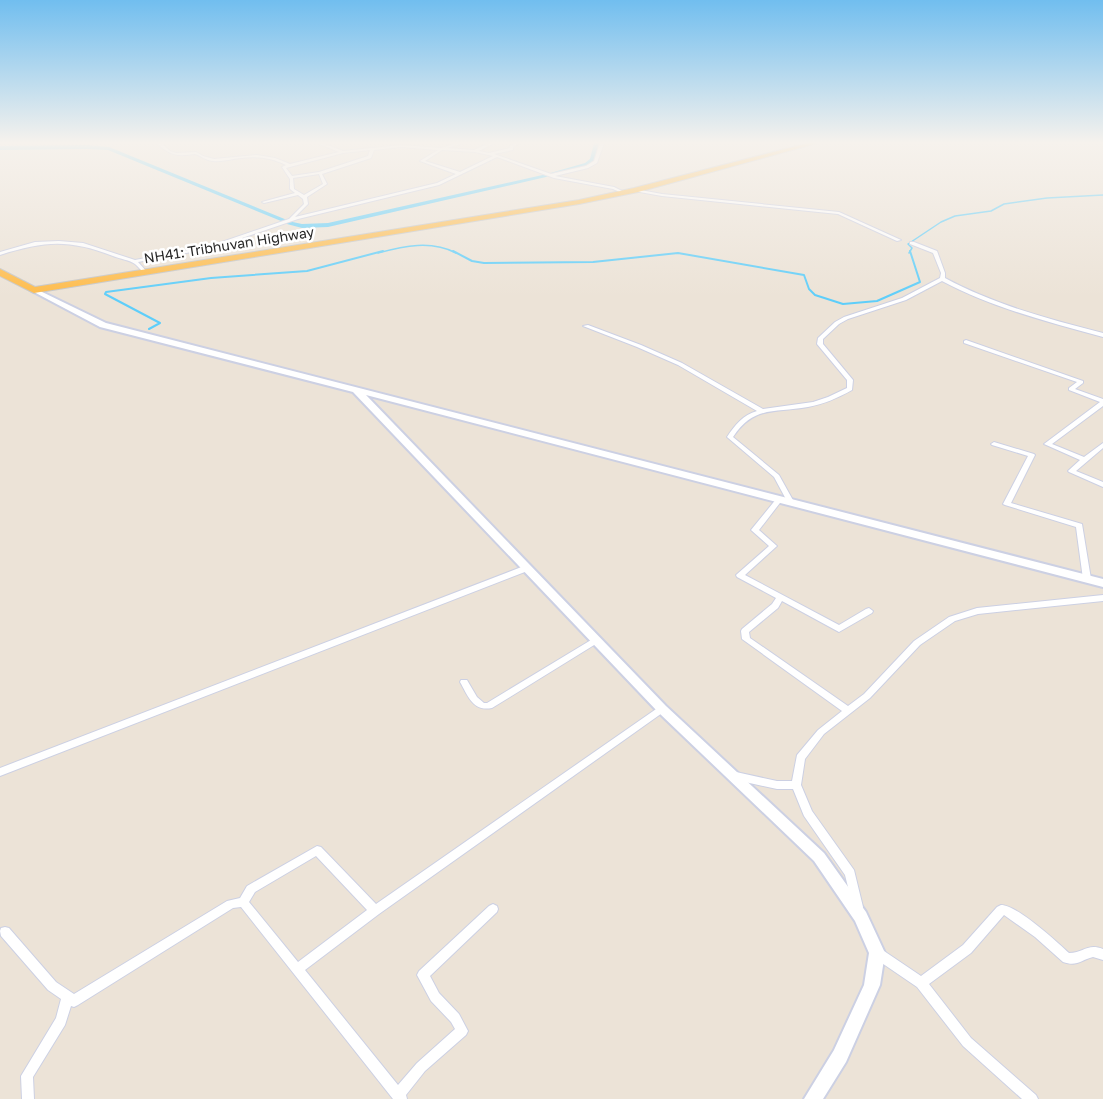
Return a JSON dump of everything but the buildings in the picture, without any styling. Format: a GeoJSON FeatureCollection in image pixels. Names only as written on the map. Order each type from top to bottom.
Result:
{"type":"FeatureCollection","features":[{"type":"Feature","properties":{"kind":"highway","name":"NH41: Tribhuvan Highway"},"geometry":{"type":"LineString","coordinates":[[34,290],[617,194]]}},
{"type":"Feature","properties":{"kind":"highway"},"geometry":{"type":"LineString","coordinates":[[0,272],[34,290]]}},
{"type":"Feature","properties":{"kind":"main road"},"geometry":{"type":"LineString","coordinates":[[34,290],[103,325],[1103,583]]}},
{"type":"Feature","properties":{"kind":"main road"},"geometry":{"type":"LineString","coordinates":[[356,390],[662,709],[819,857],[861,917],[877,953],[872,985],[840,1056],[813,1099]]}},
{"type":"Feature","properties":{"kind":"street"},"geometry":{"type":"LineString","coordinates":[[264,202],[295,194]]}},
{"type":"Feature","properties":{"kind":"street"},"geometry":{"type":"LineString","coordinates":[[290,220],[306,204],[303,197],[297,194]]}},
{"type":"Feature","properties":{"kind":"street"},"geometry":{"type":"LineString","coordinates":[[303,197],[308,194]]}},
{"type":"Feature","properties":{"kind":"street"},"geometry":{"type":"LineString","coordinates":[[0,254],[21,246],[56,241],[93,248],[123,260],[135,261],[211,247],[290,220],[396,194]]}},
{"type":"Feature","properties":{"kind":"street"},"geometry":{"type":"LineString","coordinates":[[658,194],[840,213],[899,240]]}},
{"type":"Feature","properties":{"kind":"street"},"geometry":{"type":"LineString","coordinates":[[912,243],[935,252],[943,273],[942,279]]}},
{"type":"Feature","properties":{"kind":"street"},"geometry":{"type":"LineString","coordinates":[[135,261],[145,272]]}},
{"type":"Feature","properties":{"kind":"street"},"geometry":{"type":"LineString","coordinates":[[942,279],[958,289],[990,302],[1103,335]]}},
{"type":"Feature","properties":{"kind":"street"},"geometry":{"type":"LineString","coordinates":[[790,502],[777,476],[730,437],[737,424],[751,414],[810,405],[838,396],[849,389],[850,380],[820,344],[820,339],[837,323],[867,310],[904,299],[942,279]]}},
{"type":"Feature","properties":{"kind":"street"},"geometry":{"type":"LineString","coordinates":[[586,326],[680,364],[762,411]]}},
{"type":"Feature","properties":{"kind":"street"},"geometry":{"type":"LineString","coordinates":[[966,342],[1081,382],[1071,389],[1103,402]]}},
{"type":"Feature","properties":{"kind":"street"},"geometry":{"type":"LineString","coordinates":[[1084,459],[1047,444],[1103,402]]}},
{"type":"Feature","properties":{"kind":"street"},"geometry":{"type":"LineString","coordinates":[[994,444],[1032,455],[1007,504],[1079,526],[1087,579]]}},
{"type":"Feature","properties":{"kind":"street"},"geometry":{"type":"LineString","coordinates":[[1103,445],[1071,471],[1103,485]]}},
{"type":"Feature","properties":{"kind":"street"},"geometry":{"type":"LineString","coordinates":[[779,500],[755,530],[773,546],[740,575],[839,629],[869,611]]}},
{"type":"Feature","properties":{"kind":"street"},"geometry":{"type":"LineString","coordinates":[[0,772],[527,568]]}},
{"type":"Feature","properties":{"kind":"street"},"geometry":{"type":"LineString","coordinates":[[781,597],[775,606],[745,631],[746,639],[848,711]]}},
{"type":"Feature","properties":{"kind":"street"},"geometry":{"type":"LineString","coordinates":[[861,917],[850,873],[808,813],[796,785],[800,758],[821,732],[867,696],[917,643],[952,619],[977,611],[1103,598]]}},
{"type":"Feature","properties":{"kind":"street"},"geometry":{"type":"LineString","coordinates":[[464,682],[474,699],[482,706],[489,706],[596,640]]}},
{"type":"Feature","properties":{"kind":"street"},"geometry":{"type":"LineString","coordinates":[[297,969],[375,911],[662,709]]}},
{"type":"Feature","properties":{"kind":"street"},"geometry":{"type":"LineString","coordinates":[[734,776],[777,785],[796,785]]}},
{"type":"Feature","properties":{"kind":"street"},"geometry":{"type":"LineString","coordinates":[[243,903],[251,889],[317,850],[375,911]]}},
{"type":"Feature","properties":{"kind":"street"},"geometry":{"type":"LineString","coordinates":[[243,903],[399,1097],[421,1067],[462,1031],[455,1018],[435,997],[423,975],[493,909]]}},
{"type":"Feature","properties":{"kind":"street"},"geometry":{"type":"LineString","coordinates":[[5,932],[52,986],[75,1001],[231,904],[243,903]]}},
{"type":"Feature","properties":{"kind":"street"},"geometry":{"type":"LineString","coordinates":[[921,983],[967,949],[1001,910],[1006,910],[1039,933],[1067,958],[1079,958],[1085,953],[1094,951],[1103,955]]}},
{"type":"Feature","properties":{"kind":"street"},"geometry":{"type":"LineString","coordinates":[[877,953],[921,983],[967,1042],[1032,1099]]}},
{"type":"Feature","properties":{"kind":"street"},"geometry":{"type":"LineString","coordinates":[[28,1099],[27,1076],[61,1021],[68,997]]}},
{"type":"Feature","properties":{"kind":"waterway"},"geometry":{"type":"LineString","coordinates":[[220,194],[285,221]]}},
{"type":"Feature","properties":{"kind":"waterway"},"geometry":{"type":"LineString","coordinates":[[289,223],[302,226],[328,225],[462,194]]}},
{"type":"Feature","properties":{"kind":"waterway"},"geometry":{"type":"LineString","coordinates":[[910,251],[912,248],[908,244],[941,222],[955,216],[991,211],[1004,204],[1047,198],[1103,195]]}},
{"type":"Feature","properties":{"kind":"waterway"},"geometry":{"type":"LineString","coordinates":[[378,253],[408,246],[427,245],[456,253]]}},
{"type":"Feature","properties":{"kind":"waterway"},"geometry":{"type":"LineString","coordinates":[[149,329],[160,323],[105,294],[106,292],[211,278],[307,271],[383,251]]}},
{"type":"Feature","properties":{"kind":"waterway"},"geometry":{"type":"LineString","coordinates":[[453,251],[472,261],[484,263],[593,262],[678,253],[804,275],[809,289],[815,295],[843,304],[877,301],[920,282],[910,251]]}}]}
